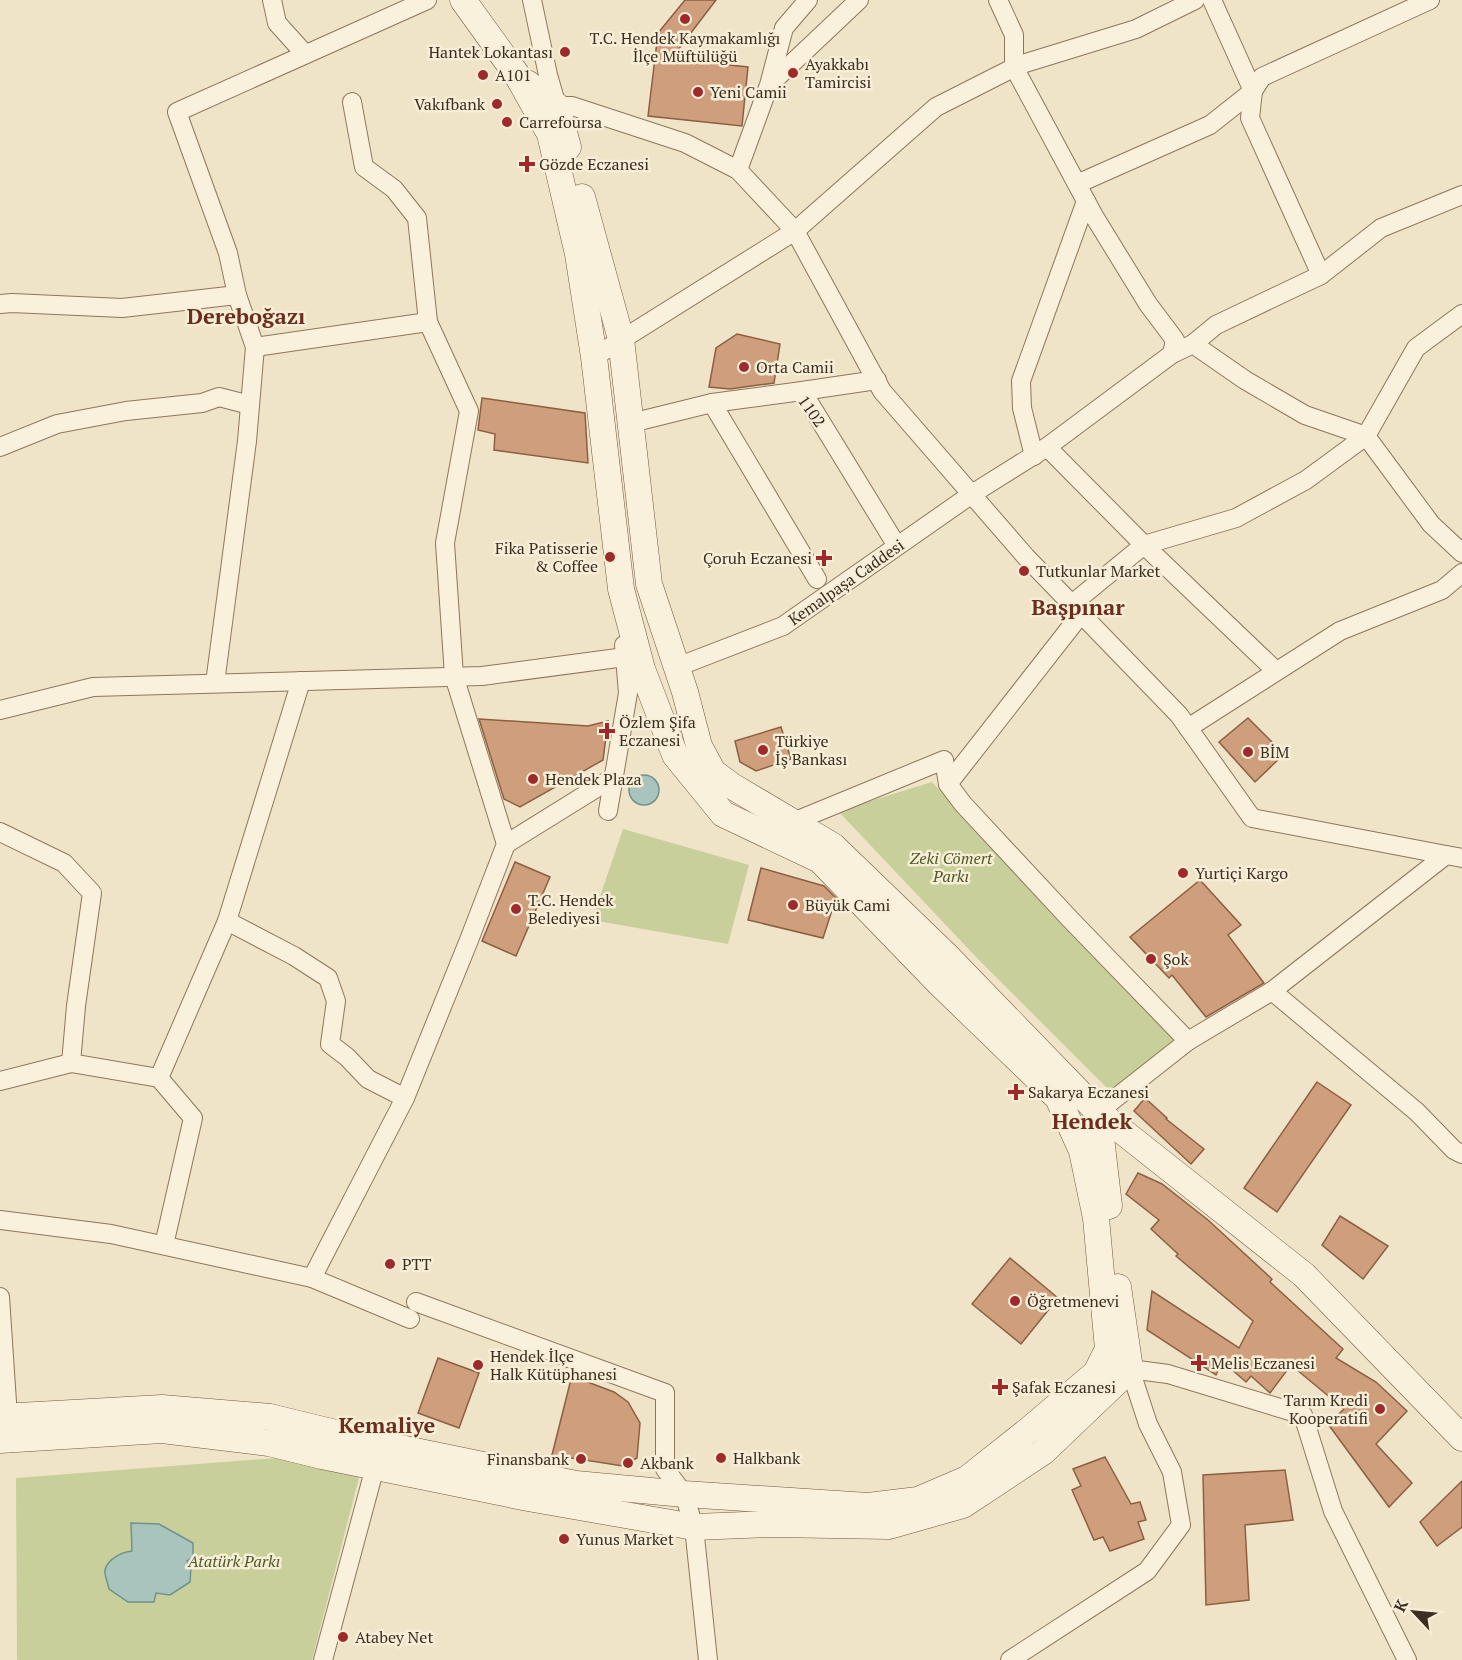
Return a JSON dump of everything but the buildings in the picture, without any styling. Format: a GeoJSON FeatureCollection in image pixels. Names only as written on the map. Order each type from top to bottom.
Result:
{"type":"FeatureCollection","features":[{"type":"Feature","properties":{"kind":"main road"},"geometry":{"type":"LineString","coordinates":[[3,1425],[162,1430],[269,1443],[322,1456],[379,1455],[576,1484],[684,1494],[868,1506],[918,1500],[968,1479],[1096,1373],[1107,1349],[1096,1218],[1082,1151],[1058,1098],[940,984],[820,861],[723,814],[675,755],[642,669],[621,589],[594,357],[578,254],[550,134],[517,75],[463,0]]}},
{"type":"Feature","properties":{"kind":"main road"},"geometry":{"type":"LineString","coordinates":[[517,75],[557,106],[621,339],[649,584],[677,668],[699,746],[713,772],[833,846],[946,955],[1098,1112],[1304,1275],[1462,1438]]}},
{"type":"Feature","properties":{"kind":"main road"},"geometry":{"type":"LineString","coordinates":[[550,134],[557,106]]}},
{"type":"Feature","properties":{"kind":"main road"},"geometry":{"type":"LineString","coordinates":[[1058,1098],[1098,1112]]}},
{"type":"Feature","properties":{"kind":"main road"},"geometry":{"type":"LineString","coordinates":[[379,1455],[528,1498],[694,1527],[773,1524],[889,1526],[963,1505],[1043,1452],[1130,1369],[1098,1112]]}},
{"type":"Feature","properties":{"kind":"street"},"geometry":{"type":"LineString","coordinates":[[272,0],[278,23],[305,54]]}},
{"type":"Feature","properties":{"kind":"street"},"geometry":{"type":"LineString","coordinates":[[215,683],[250,405],[255,347],[237,295],[228,253],[177,112],[427,0]]}},
{"type":"Feature","properties":{"kind":"street"},"geometry":{"type":"LineString","coordinates":[[532,0],[557,106],[572,106],[685,143],[738,170],[795,231],[882,392],[1026,557],[1179,715],[1252,818],[1454,857]]}},
{"type":"Feature","properties":{"kind":"street"},"geometry":{"type":"LineString","coordinates":[[738,170],[769,85],[784,28],[808,0]]}},
{"type":"Feature","properties":{"kind":"street"},"geometry":{"type":"LineString","coordinates":[[769,85],[859,0]]}},
{"type":"Feature","properties":{"kind":"street"},"geometry":{"type":"LineString","coordinates":[[998,0],[1014,35],[1014,67],[1086,201],[1148,304],[1175,340],[1172,354]]}},
{"type":"Feature","properties":{"kind":"street"},"geometry":{"type":"LineString","coordinates":[[594,357],[795,231],[936,107],[1014,67],[1137,29],[1195,0]]}},
{"type":"Feature","properties":{"kind":"street"},"geometry":{"type":"LineString","coordinates":[[1212,0],[1253,91],[1250,118],[1321,275]]}},
{"type":"Feature","properties":{"kind":"street"},"geometry":{"type":"LineString","coordinates":[[1077,184],[1210,125],[1253,91],[1262,77],[1430,0]]}},
{"type":"Feature","properties":{"kind":"street"},"geometry":{"type":"LineString","coordinates":[[352,102],[364,167],[394,189],[417,218],[428,322],[469,411],[445,543],[454,676],[506,844]]}},
{"type":"Feature","properties":{"kind":"street","name":"Kemalpaşa Caddesi"},"geometry":{"type":"LineString","coordinates":[[677,668],[783,626],[972,494],[1041,452],[1172,354],[1193,344],[1215,325],[1321,275],[1381,228],[1462,195]]}},
{"type":"Feature","properties":{"kind":"street"},"geometry":{"type":"LineString","coordinates":[[1086,201],[1021,381],[1022,408],[1041,452],[1144,545],[1276,671]]}},
{"type":"Feature","properties":{"kind":"street"},"geometry":{"type":"LineString","coordinates":[[0,304],[122,308],[237,295]]}},
{"type":"Feature","properties":{"kind":"street"},"geometry":{"type":"LineString","coordinates":[[948,784],[1077,609],[1144,545],[1236,518],[1306,480],[1366,436],[1416,348],[1462,314]]}},
{"type":"Feature","properties":{"kind":"street"},"geometry":{"type":"LineString","coordinates":[[255,347],[428,322]]}},
{"type":"Feature","properties":{"kind":"street"},"geometry":{"type":"LineString","coordinates":[[1193,344],[1245,380],[1305,415],[1366,436],[1431,524],[1462,553]]}},
{"type":"Feature","properties":{"kind":"street"},"geometry":{"type":"LineString","coordinates":[[802,391],[877,380]]}},
{"type":"Feature","properties":{"kind":"street","name":"1102"},"geometry":{"type":"LineString","coordinates":[[631,423],[712,403],[802,391],[897,546]]}},
{"type":"Feature","properties":{"kind":"street"},"geometry":{"type":"LineString","coordinates":[[0,447],[57,424],[126,411],[202,403],[219,397],[250,405]]}},
{"type":"Feature","properties":{"kind":"street"},"geometry":{"type":"LineString","coordinates":[[712,403],[817,579]]}},
{"type":"Feature","properties":{"kind":"street"},"geometry":{"type":"LineString","coordinates":[[1188,728],[1340,631],[1442,590],[1462,573]]}},
{"type":"Feature","properties":{"kind":"street"},"geometry":{"type":"LineString","coordinates":[[608,811],[627,693],[621,589]]}},
{"type":"Feature","properties":{"kind":"street"},"geometry":{"type":"LineString","coordinates":[[0,710],[93,687],[482,676],[625,657]]}},
{"type":"Feature","properties":{"kind":"street"},"geometry":{"type":"LineString","coordinates":[[159,1078],[227,921],[301,681]]}},
{"type":"Feature","properties":{"kind":"street"},"geometry":{"type":"LineString","coordinates":[[787,819],[944,760],[948,784],[963,804],[1188,1041]]}},
{"type":"Feature","properties":{"kind":"street"},"geometry":{"type":"LineString","coordinates":[[312,1278],[405,1098],[506,844],[614,777]]}},
{"type":"Feature","properties":{"kind":"street"},"geometry":{"type":"LineString","coordinates":[[0,832],[64,863],[92,893],[76,1006],[71,1064]]}},
{"type":"Feature","properties":{"kind":"street"},"geometry":{"type":"LineString","coordinates":[[1098,1112],[1188,1041],[1272,991],[1454,857]]}},
{"type":"Feature","properties":{"kind":"street"},"geometry":{"type":"LineString","coordinates":[[227,921],[294,956],[328,978],[336,1001],[330,1044],[368,1079],[405,1098]]}},
{"type":"Feature","properties":{"kind":"street"},"geometry":{"type":"LineString","coordinates":[[1272,991],[1417,1112],[1454,1150],[1462,1154]]}},
{"type":"Feature","properties":{"kind":"street"},"geometry":{"type":"LineString","coordinates":[[0,1081],[71,1064],[159,1078],[194,1118],[164,1245]]}},
{"type":"Feature","properties":{"kind":"street"},"geometry":{"type":"LineString","coordinates":[[0,1220],[111,1234],[312,1278],[665,1393],[665,1468],[684,1494],[694,1527],[708,1660]]}},
{"type":"Feature","properties":{"kind":"street"},"geometry":{"type":"LineString","coordinates":[[0,1297],[3,1425]]}},
{"type":"Feature","properties":{"kind":"street"},"geometry":{"type":"LineString","coordinates":[[1096,1373],[1130,1369],[1168,1374],[1303,1415],[1333,1511],[1407,1660]]}},
{"type":"Feature","properties":{"kind":"street"},"geometry":{"type":"LineString","coordinates":[[1010,1660],[1147,1571],[1181,1525],[1172,1472],[1148,1424],[1130,1369]]}},
{"type":"Feature","properties":{"kind":"street"},"geometry":{"type":"LineString","coordinates":[[323,1660],[379,1455]]}},
{"type":"Feature","properties":{"kind":"green space","name":"Zeki Cömert Parkı"},"geometry":{"type":"Polygon","coordinates":[[[932,782],[1180,1046],[1113,1094],[977,958],[838,811],[932,782]]]}},
{"type":"Feature","properties":{"kind":"green space"},"geometry":{"type":"Polygon","coordinates":[[[623,829],[749,865],[728,944],[592,920],[623,829]]]}},
{"type":"Feature","properties":{"kind":"green space","name":"Atatürk Parkı"},"geometry":{"type":"Polygon","coordinates":[[[277,1458],[360,1474],[312,1660],[17,1660],[16,1478],[277,1458]]]}},
{"type":"Feature","properties":{"kind":"water"},"geometry":{"type":"Polygon","coordinates":[[[644,775],[650,776],[658,784],[658,796],[650,804],[644,805],[638,804],[630,796],[629,790],[630,784],[638,776],[644,775]]]}},
{"type":"Feature","properties":{"kind":"water"},"geometry":{"type":"Polygon","coordinates":[[[131,1523],[159,1524],[193,1543],[193,1557],[187,1561],[191,1567],[190,1582],[170,1595],[156,1593],[154,1602],[128,1602],[109,1589],[105,1570],[109,1562],[116,1556],[132,1551],[131,1523]]]}},
{"type":"Feature","properties":{"kind":"place","name":"T.C. Hendek Kaymakamlığı İlçe Müftülüğü"},"geometry":{"type":"Point","coordinates":[685,19]}},
{"type":"Feature","properties":{"kind":"place","name":"Hantek Lokantası"},"geometry":{"type":"Point","coordinates":[565,52]}},
{"type":"Feature","properties":{"kind":"place","name":"Ayakkabı Tamircisi"},"geometry":{"type":"Point","coordinates":[793,73]}},
{"type":"Feature","properties":{"kind":"place","name":"A101"},"geometry":{"type":"Point","coordinates":[483,75]}},
{"type":"Feature","properties":{"kind":"place","name":"Yeni Camii"},"geometry":{"type":"Point","coordinates":[698,92]}},
{"type":"Feature","properties":{"kind":"place","name":"Vakıfbank"},"geometry":{"type":"Point","coordinates":[497,104]}},
{"type":"Feature","properties":{"kind":"place","name":"Carrefoursa"},"geometry":{"type":"Point","coordinates":[507,122]}},
{"type":"Feature","properties":{"kind":"place","name":"Gözde Eczanesi"},"geometry":{"type":"Point","coordinates":[527,164]}},
{"type":"Feature","properties":{"kind":"place","name":"Orta Camii"},"geometry":{"type":"Point","coordinates":[744,367]}},
{"type":"Feature","properties":{"kind":"place","name":"Fika Patisserie & Coffee"},"geometry":{"type":"Point","coordinates":[610,557]}},
{"type":"Feature","properties":{"kind":"place","name":"Çoruh Eczanesi"},"geometry":{"type":"Point","coordinates":[824,558]}},
{"type":"Feature","properties":{"kind":"place","name":"Tutkunlar Market"},"geometry":{"type":"Point","coordinates":[1024,571]}},
{"type":"Feature","properties":{"kind":"place","name":"Özlem Şifa Eczanesi"},"geometry":{"type":"Point","coordinates":[607,731]}},
{"type":"Feature","properties":{"kind":"place","name":"Türkiye İş Bankası"},"geometry":{"type":"Point","coordinates":[763,750]}},
{"type":"Feature","properties":{"kind":"place","name":"BİM"},"geometry":{"type":"Point","coordinates":[1248,752]}},
{"type":"Feature","properties":{"kind":"place","name":"Hendek Plaza"},"geometry":{"type":"Point","coordinates":[533,779]}},
{"type":"Feature","properties":{"kind":"place","name":"Yurtiçi Kargo"},"geometry":{"type":"Point","coordinates":[1183,873]}},
{"type":"Feature","properties":{"kind":"place","name":"Büyük Cami"},"geometry":{"type":"Point","coordinates":[793,905]}},
{"type":"Feature","properties":{"kind":"place","name":"T.C. Hendek Belediyesi"},"geometry":{"type":"Point","coordinates":[516,909]}},
{"type":"Feature","properties":{"kind":"place","name":"Şok"},"geometry":{"type":"Point","coordinates":[1151,959]}},
{"type":"Feature","properties":{"kind":"place","name":"Sakarya Eczanesi"},"geometry":{"type":"Point","coordinates":[1016,1092]}},
{"type":"Feature","properties":{"kind":"place","name":"PTT"},"geometry":{"type":"Point","coordinates":[390,1264]}},
{"type":"Feature","properties":{"kind":"place","name":"Öğretmenevi"},"geometry":{"type":"Point","coordinates":[1015,1301]}},
{"type":"Feature","properties":{"kind":"place","name":"Melis Eczanesi"},"geometry":{"type":"Point","coordinates":[1199,1363]}},
{"type":"Feature","properties":{"kind":"place","name":"Hendek İlçe Halk Kütüphanesi"},"geometry":{"type":"Point","coordinates":[478,1365]}},
{"type":"Feature","properties":{"kind":"place","name":"Şafak Eczanesi"},"geometry":{"type":"Point","coordinates":[1000,1387]}},
{"type":"Feature","properties":{"kind":"place","name":"Tarım Kredi Kooperatifi"},"geometry":{"type":"Point","coordinates":[1380,1409]}},
{"type":"Feature","properties":{"kind":"place","name":"Halkbank"},"geometry":{"type":"Point","coordinates":[721,1458]}},
{"type":"Feature","properties":{"kind":"place","name":"Finansbank"},"geometry":{"type":"Point","coordinates":[581,1459]}},
{"type":"Feature","properties":{"kind":"place","name":"Akbank"},"geometry":{"type":"Point","coordinates":[628,1463]}},
{"type":"Feature","properties":{"kind":"place","name":"Yunus Market"},"geometry":{"type":"Point","coordinates":[564,1539]}},
{"type":"Feature","properties":{"kind":"place","name":"Atabey Net"},"geometry":{"type":"Point","coordinates":[343,1637]}},
{"type":"Feature","properties":{"kind":"district","name":"Dereboğazı"},"geometry":{"type":"Point","coordinates":[246,316]}},
{"type":"Feature","properties":{"kind":"district","name":"Başpınar"},"geometry":{"type":"Point","coordinates":[1078,607]}},
{"type":"Feature","properties":{"kind":"district","name":"Hendek"},"geometry":{"type":"Point","coordinates":[1092,1121]}},
{"type":"Feature","properties":{"kind":"district","name":"Kemaliye"},"geometry":{"type":"Point","coordinates":[387,1425]}}]}
